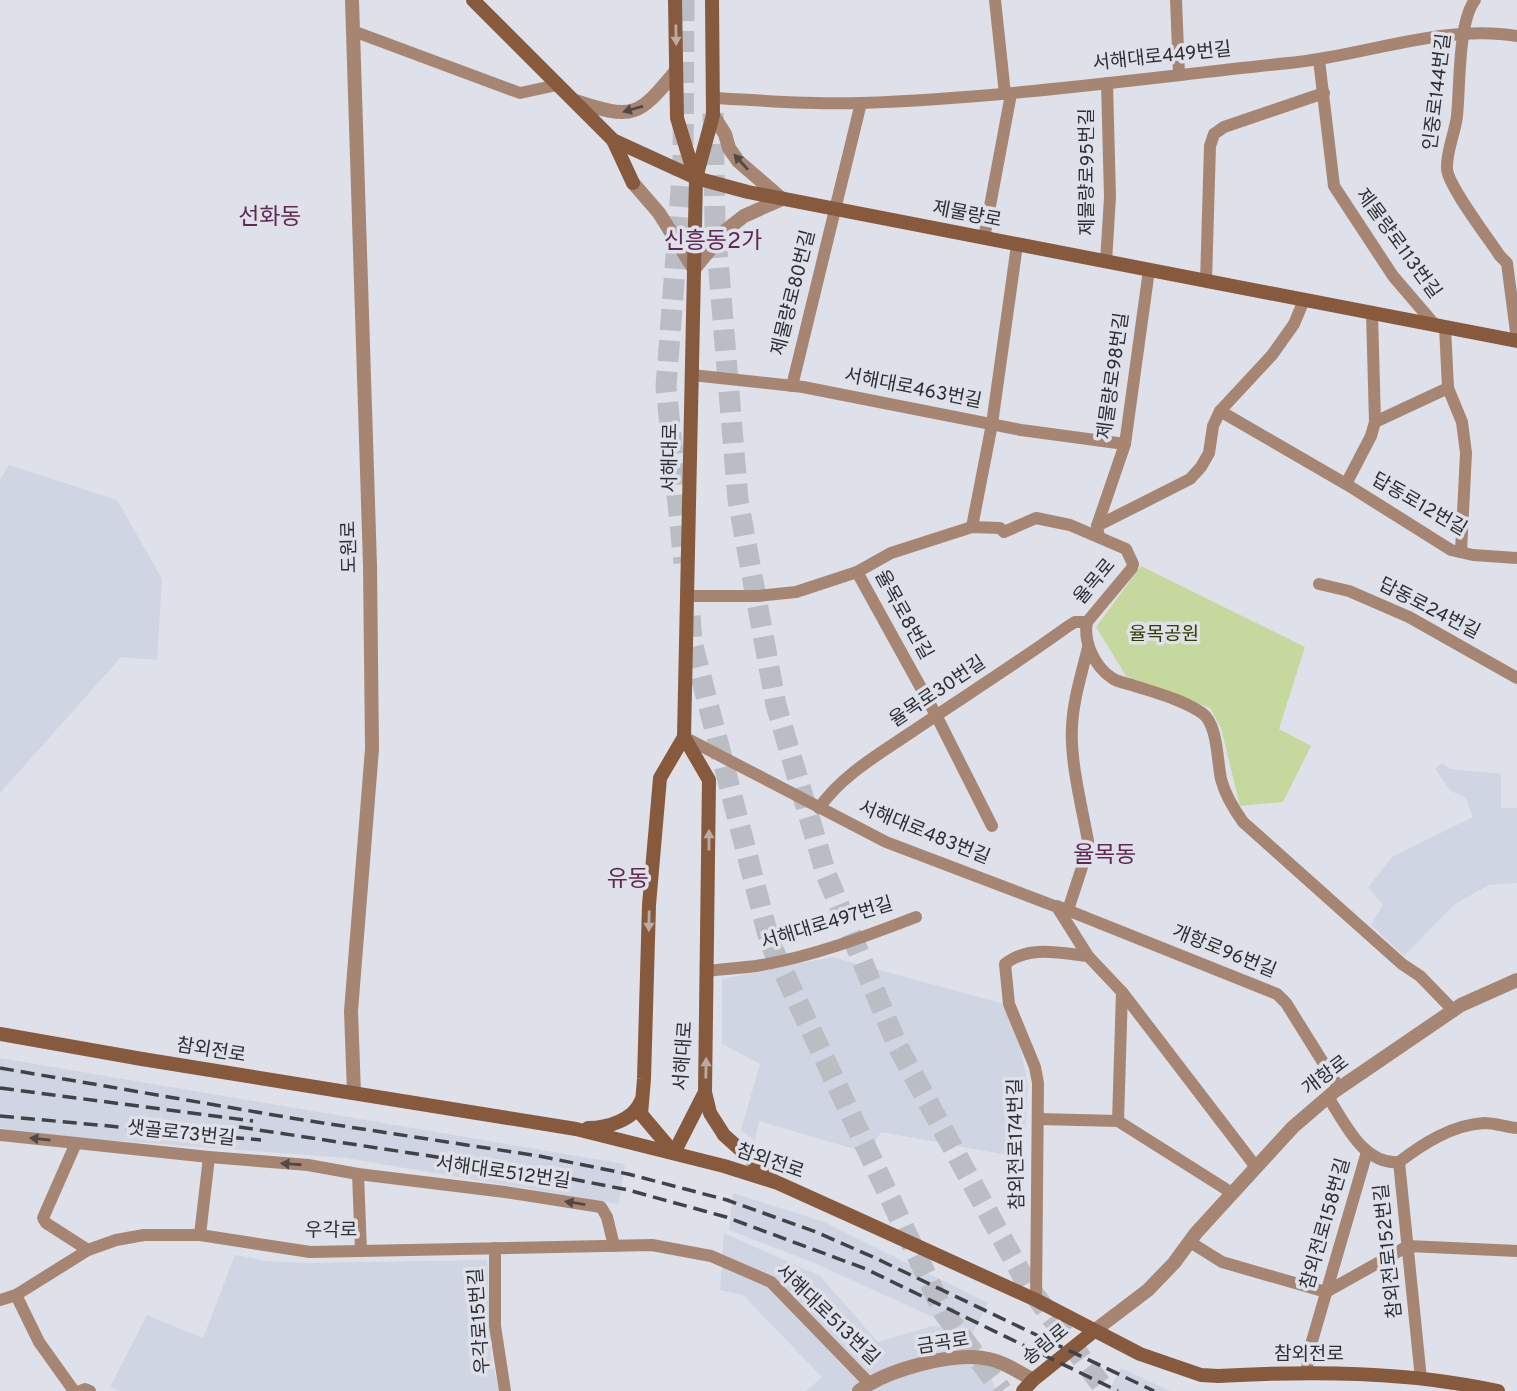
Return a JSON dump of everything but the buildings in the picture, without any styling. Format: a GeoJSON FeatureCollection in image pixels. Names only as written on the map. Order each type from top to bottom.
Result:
{"type":"FeatureCollection","features":[{"type":"Feature","properties":{"kind":"main road","name":"제물량로"},"geometry":{"type":"LineString","coordinates":[[473,0],[612,140],[696,178],[782,199],[1517,341]]}},
{"type":"Feature","properties":{"kind":"main road","name":"서해대로"},"geometry":{"type":"LineString","coordinates":[[675,0],[677,118],[696,178]]}},
{"type":"Feature","properties":{"kind":"main road","name":"서해대로"},"geometry":{"type":"LineString","coordinates":[[684,737],[709,780],[705,1093],[674,1153],[641,1114],[649,905],[660,778],[684,737],[696,178],[713,115],[712,0]]}},
{"type":"Feature","properties":{"kind":"main road"},"geometry":{"type":"LineString","coordinates":[[612,140],[633,183]]}},
{"type":"Feature","properties":{"kind":"main road","name":"참외전로"},"geometry":{"type":"LineString","coordinates":[[0,1034],[576,1129],[674,1153],[778,1183],[1036,1300],[1140,1354],[1201,1375],[1307,1372],[1456,1382],[1499,1391]]}},
{"type":"Feature","properties":{"kind":"main road"},"geometry":{"type":"LineString","coordinates":[[576,1129],[600,1128],[629,1116],[640,1105],[644,1079]]}},
{"type":"Feature","properties":{"kind":"main road"},"geometry":{"type":"LineString","coordinates":[[705,1093],[710,1113],[724,1135],[778,1183]]}},
{"type":"Feature","properties":{"kind":"main road","name":"송림로"},"geometry":{"type":"LineString","coordinates":[[1028,1385],[1094,1331]]}},
{"type":"Feature","properties":{"kind":"street","name":"도원로"},"geometry":{"type":"LineString","coordinates":[[352,0],[370,565],[372,750],[351,1011],[354,1093]]}},
{"type":"Feature","properties":{"kind":"street"},"geometry":{"type":"LineString","coordinates":[[984,238],[1008,94],[995,0]]}},
{"type":"Feature","properties":{"kind":"street"},"geometry":{"type":"LineString","coordinates":[[1176,0],[1179,74]]}},
{"type":"Feature","properties":{"kind":"street","name":"인중로144번길"},"geometry":{"type":"LineString","coordinates":[[1475,0],[1469,10],[1465,33],[1457,117],[1447,170],[1453,184],[1507,263],[1517,341]]}},
{"type":"Feature","properties":{"kind":"street"},"geometry":{"type":"LineString","coordinates":[[353,31],[520,93],[557,85]]}},
{"type":"Feature","properties":{"kind":"street","name":"서해대로449번길"},"geometry":{"type":"LineString","coordinates":[[712,98],[860,103],[1008,94],[1319,60],[1465,33],[1517,36]]}},
{"type":"Feature","properties":{"kind":"street","name":"제물량로113번길"},"geometry":{"type":"LineString","coordinates":[[1319,60],[1334,186],[1393,276],[1440,326]]}},
{"type":"Feature","properties":{"kind":"street"},"geometry":{"type":"LineString","coordinates":[[575,101],[624,113],[639,110],[651,101],[677,71]]}},
{"type":"Feature","properties":{"kind":"street","name":"제물량로95번길"},"geometry":{"type":"LineString","coordinates":[[1106,262],[1110,197],[1107,83]]}},
{"type":"Feature","properties":{"kind":"street"},"geometry":{"type":"LineString","coordinates":[[1206,281],[1210,146],[1214,134],[1224,127],[1324,93]]}},
{"type":"Feature","properties":{"kind":"street"},"geometry":{"type":"LineString","coordinates":[[835,209],[860,103]]}},
{"type":"Feature","properties":{"kind":"street"},"geometry":{"type":"LineString","coordinates":[[633,183],[659,213],[694,269],[726,230],[744,216],[782,199],[738,161],[713,115]]}},
{"type":"Feature","properties":{"kind":"street","name":"제물량로80번길"},"geometry":{"type":"LineString","coordinates":[[792,386],[835,209]]}},
{"type":"Feature","properties":{"kind":"street"},"geometry":{"type":"LineString","coordinates":[[972,527],[992,424],[1017,245]]}},
{"type":"Feature","properties":{"kind":"street","name":"제물량로98번길"},"geometry":{"type":"LineString","coordinates":[[1098,532],[1125,444],[1149,270]]}},
{"type":"Feature","properties":{"kind":"street"},"geometry":{"type":"LineString","coordinates":[[1098,532],[1190,479],[1201,467],[1209,453],[1213,426],[1220,411],[1272,355],[1294,324],[1304,300]]}},
{"type":"Feature","properties":{"kind":"street","name":"답동로12번길"},"geometry":{"type":"LineString","coordinates":[[1346,484],[1371,436],[1375,422],[1372,313]]}},
{"type":"Feature","properties":{"kind":"street"},"geometry":{"type":"LineString","coordinates":[[1440,326],[1448,388],[1462,422],[1466,453],[1461,552]]}},
{"type":"Feature","properties":{"kind":"street","name":"서해대로463번길"},"geometry":{"type":"LineString","coordinates":[[692,375],[792,386],[992,424],[1125,444]]}},
{"type":"Feature","properties":{"kind":"street"},"geometry":{"type":"LineString","coordinates":[[1375,422],[1448,388]]}},
{"type":"Feature","properties":{"kind":"street","name":"답동로12번길"},"geometry":{"type":"LineString","coordinates":[[1220,411],[1346,484],[1451,550],[1517,558]]}},
{"type":"Feature","properties":{"kind":"street","name":"율목로"},"geometry":{"type":"LineString","coordinates":[[688,596],[780,595],[857,572],[891,554],[972,527],[1000,528],[1004,532],[1036,518],[1098,532],[1126,549],[1133,564],[1132,568],[1087,622],[1085,631],[1088,647],[1076,694],[1072,747],[1088,841],[1068,910]]}},
{"type":"Feature","properties":{"kind":"street","name":"율목로8번길"},"geometry":{"type":"LineString","coordinates":[[857,572],[936,715],[992,826]]}},
{"type":"Feature","properties":{"kind":"street","name":"답동로24번길"},"geometry":{"type":"LineString","coordinates":[[1319,584],[1349,591],[1409,617],[1517,678]]}},
{"type":"Feature","properties":{"kind":"street","name":"율목로30번길"},"geometry":{"type":"LineString","coordinates":[[819,807],[845,778],[936,715],[1067,626],[1075,622],[1087,622]]}},
{"type":"Feature","properties":{"kind":"street"},"geometry":{"type":"LineString","coordinates":[[1088,647],[1097,664],[1112,679],[1182,703],[1205,715],[1211,724],[1221,780],[1230,803],[1242,822],[1402,964],[1420,976],[1454,1010]]}},
{"type":"Feature","properties":{"kind":"street","name":"서해대로483번길"},"geometry":{"type":"LineString","coordinates":[[684,737],[886,842],[1052,904]]}},
{"type":"Feature","properties":{"kind":"street"},"geometry":{"type":"LineString","coordinates":[[1052,904],[1065,917],[1088,956],[1122,992],[1256,1167]]}},
{"type":"Feature","properties":{"kind":"street","name":"개항로96번길"},"geometry":{"type":"LineString","coordinates":[[1052,904],[1277,995],[1286,1003],[1333,1093]]}},
{"type":"Feature","properties":{"kind":"street","name":"서해대로497번길"},"geometry":{"type":"LineString","coordinates":[[707,971],[756,966],[795,958],[916,917]]}},
{"type":"Feature","properties":{"kind":"street","name":"참외전로174번길"},"geometry":{"type":"LineString","coordinates":[[1036,1300],[1038,1083],[1035,1067],[1009,1004],[1005,964],[1016,956],[1033,952],[1088,956]]}},
{"type":"Feature","properties":{"kind":"street","name":"개항로"},"geometry":{"type":"LineString","coordinates":[[1094,1331],[1149,1290],[1293,1127],[1333,1093],[1454,1010],[1517,980]]}},
{"type":"Feature","properties":{"kind":"street"},"geometry":{"type":"LineString","coordinates":[[1118,1121],[1122,992]]}},
{"type":"Feature","properties":{"kind":"street","name":"참외전로158번길"},"geometry":{"type":"LineString","coordinates":[[1307,1372],[1308,1355],[1367,1152],[1333,1093]]}},
{"type":"Feature","properties":{"kind":"street"},"geometry":{"type":"LineString","coordinates":[[1039,1119],[1118,1121],[1233,1193]]}},
{"type":"Feature","properties":{"kind":"street","name":"참외전로152번길"},"geometry":{"type":"LineString","coordinates":[[1421,1379],[1399,1162],[1433,1139],[1463,1126],[1486,1123],[1517,1128]]}},
{"type":"Feature","properties":{"kind":"street","name":"샛골로73번길"},"geometry":{"type":"LineString","coordinates":[[0,1135],[308,1165],[358,1174]]}},
{"type":"Feature","properties":{"kind":"street"},"geometry":{"type":"LineString","coordinates":[[75,1143],[43,1218],[46,1223],[88,1251]]}},
{"type":"Feature","properties":{"kind":"street"},"geometry":{"type":"LineString","coordinates":[[1367,1152],[1381,1161],[1399,1162]]}},
{"type":"Feature","properties":{"kind":"street"},"geometry":{"type":"LineString","coordinates":[[200,1235],[209,1157]]}},
{"type":"Feature","properties":{"kind":"street"},"geometry":{"type":"LineString","coordinates":[[358,1174],[361,1251]]}},
{"type":"Feature","properties":{"kind":"street","name":"서해대로512번길"},"geometry":{"type":"LineString","coordinates":[[358,1174],[505,1192],[601,1208],[607,1217],[614,1247]]}},
{"type":"Feature","properties":{"kind":"street","name":"우각로"},"geometry":{"type":"LineString","coordinates":[[0,1300],[16,1295],[88,1251],[116,1240],[144,1235],[200,1235],[310,1252],[652,1245],[678,1249]]}},
{"type":"Feature","properties":{"kind":"street"},"geometry":{"type":"LineString","coordinates":[[1190,1241],[1222,1262],[1326,1293],[1408,1246],[1517,1251]]}},
{"type":"Feature","properties":{"kind":"street","name":"우각로15번길"},"geometry":{"type":"LineString","coordinates":[[495,1248],[495,1326],[505,1391]]}},
{"type":"Feature","properties":{"kind":"street","name":"서해대로513번길"},"geometry":{"type":"LineString","coordinates":[[678,1249],[711,1256],[771,1282],[864,1387]]}},
{"type":"Feature","properties":{"kind":"street"},"geometry":{"type":"LineString","coordinates":[[16,1295],[39,1342],[74,1391]]}},
{"type":"Feature","properties":{"kind":"street","name":"금곡로"},"geometry":{"type":"LineString","coordinates":[[864,1387],[917,1366],[967,1357],[991,1359],[1028,1385]]}},
{"type":"Feature","properties":{"kind":"street"},"geometry":{"type":"LineString","coordinates":[[80,1391],[90,1391]]}},
{"type":"Feature","properties":{"kind":"shaded area"},"geometry":{"type":"Polygon","coordinates":[[[9,465],[117,500],[162,579],[157,660],[121,657],[0,793],[0,480],[9,465]]]}},
{"type":"Feature","properties":{"kind":"shaded area"},"geometry":{"type":"Polygon","coordinates":[[[1442,763],[1451,769],[1501,774],[1501,808],[1517,808],[1517,883],[1489,885],[1455,904],[1404,956],[1371,925],[1383,904],[1368,888],[1392,857],[1473,817],[1465,797],[1451,791],[1435,769],[1442,763]]]}},
{"type":"Feature","properties":{"kind":"shaded area"},"geometry":{"type":"Polygon","coordinates":[[[832,957],[1012,1006],[1028,1086],[1023,1158],[881,1132],[868,1153],[759,1121],[755,1141],[741,1130],[760,1064],[722,1044],[722,979],[832,957]]]}},
{"type":"Feature","properties":{"kind":"shaded area"},"geometry":{"type":"Polygon","coordinates":[[[0,1058],[625,1164],[619,1204],[346,1158],[69,1137],[0,1128],[0,1058]]]}},
{"type":"Feature","properties":{"kind":"shaded area"},"geometry":{"type":"Polygon","coordinates":[[[733,1193],[824,1222],[988,1303],[972,1334],[965,1332],[962,1355],[983,1356],[996,1391],[806,1391],[822,1377],[743,1295],[720,1290],[724,1233],[820,1276],[878,1342],[932,1326],[957,1328],[812,1262],[729,1230],[733,1193]]]}},
{"type":"Feature","properties":{"kind":"shaded area"},"geometry":{"type":"Polygon","coordinates":[[[235,1255],[266,1261],[308,1263],[487,1260],[491,1357],[499,1391],[121,1391],[110,1387],[147,1315],[203,1338],[235,1255]]]}},
{"type":"Feature","properties":{"kind":"shaded area"},"geometry":{"type":"Polygon","coordinates":[[[1121,1368],[1170,1391],[1109,1391],[1121,1368]]]}},
{"type":"Feature","properties":{"kind":"green space","name":"율목공원"},"geometry":{"type":"Polygon","coordinates":[[[1141,566],[1305,647],[1279,729],[1311,746],[1283,802],[1240,806],[1221,728],[1210,708],[1126,676],[1096,627],[1141,566]]]}},
{"type":"Feature","properties":{"kind":"tunnel"},"geometry":{"type":"LineString","coordinates":[[684,0],[683,163],[666,387],[684,563]]}},
{"type":"Feature","properties":{"kind":"tunnel"},"geometry":{"type":"LineString","coordinates":[[713,113],[715,224],[738,500],[776,705],[826,874],[898,1047],[1028,1286],[1106,1391]]}},
{"type":"Feature","properties":{"kind":"tunnel"},"geometry":{"type":"LineString","coordinates":[[690,616],[692,642],[770,943],[944,1313],[1002,1391]]}},
{"type":"Feature","properties":{"kind":"railway"},"geometry":{"type":"LineString","coordinates":[[0,1068],[297,1119],[539,1156],[628,1174],[727,1200],[816,1232],[873,1257],[1154,1391]]}},
{"type":"Feature","properties":{"kind":"railway"},"geometry":{"type":"LineString","coordinates":[[0,1088],[253,1121]]}},
{"type":"Feature","properties":{"kind":"railway"},"geometry":{"type":"LineString","coordinates":[[0,1116],[261,1140]]}},
{"type":"Feature","properties":{"kind":"railway"},"geometry":{"type":"LineString","coordinates":[[239,1127],[536,1172],[628,1190],[726,1217],[866,1269],[1118,1391]]}},
{"type":"Feature","properties":{"kind":"district","name":"선화동"},"geometry":{"type":"Point","coordinates":[270,218]}},
{"type":"Feature","properties":{"kind":"district","name":"신흥동2가"},"geometry":{"type":"Point","coordinates":[713,242]}},
{"type":"Feature","properties":{"kind":"district","name":"율목동"},"geometry":{"type":"Point","coordinates":[1105,856]}},
{"type":"Feature","properties":{"kind":"district","name":"유동"},"geometry":{"type":"Point","coordinates":[628,880]}}]}
